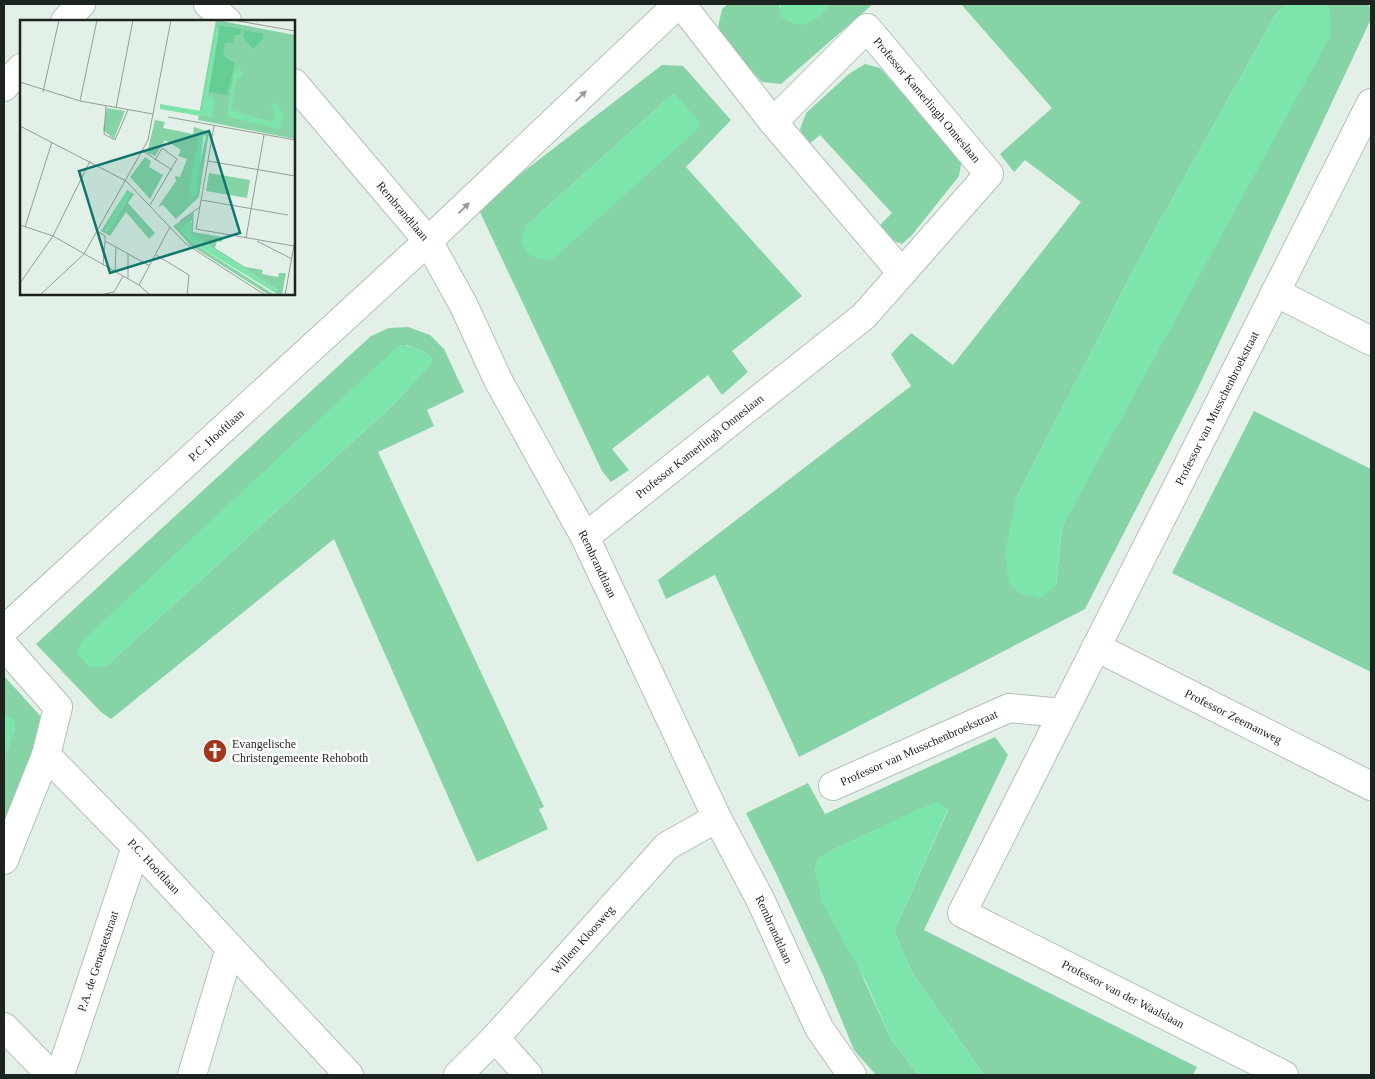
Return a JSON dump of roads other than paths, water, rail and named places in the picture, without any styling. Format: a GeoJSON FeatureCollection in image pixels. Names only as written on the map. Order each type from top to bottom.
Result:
{"type":"FeatureCollection","features":[{"type":"Feature","properties":{"kind":"street"},"geometry":{"type":"LineString","coordinates":[[66,20],[81,4]]}},
{"type":"Feature","properties":{"kind":"street"},"geometry":{"type":"LineString","coordinates":[[208,4],[226,20]]}},
{"type":"Feature","properties":{"kind":"street"},"geometry":{"type":"LineString","coordinates":[[428,241],[680,4],[772,122],[902,273]]}},
{"type":"Feature","properties":{"kind":"street","name":"Professor Kamerlingh Onneslaan"},"geometry":{"type":"LineString","coordinates":[[586,537],[864,316],[989,174],[867,28],[772,122]]}},
{"type":"Feature","properties":{"kind":"street"},"geometry":{"type":"LineString","coordinates":[[4,87],[20,69]]}},
{"type":"Feature","properties":{"kind":"street","name":"Rembrandtlaan"},"geometry":{"type":"LineString","coordinates":[[295,84],[428,241],[463,304],[498,380],[586,537],[717,818],[761,901],[819,1028],[852,1075]]}},
{"type":"Feature","properties":{"kind":"street","name":"Professor van Musschenbroekstraat"},"geometry":{"type":"LineString","coordinates":[[962,912],[1371,103]]}},
{"type":"Feature","properties":{"kind":"street","name":"P.C. Hooftlaan"},"geometry":{"type":"LineString","coordinates":[[4,630],[428,241]]}},
{"type":"Feature","properties":{"kind":"street"},"geometry":{"type":"LineString","coordinates":[[1275,292],[1371,341]]}},
{"type":"Feature","properties":{"kind":"street"},"geometry":{"type":"LineString","coordinates":[[4,646],[58,707],[46,755],[4,860]]}},
{"type":"Feature","properties":{"kind":"street","name":"Professor Zeemanweg"},"geometry":{"type":"LineString","coordinates":[[1096,647],[1371,786]]}},
{"type":"Feature","properties":{"kind":"street","name":"Professor van Musschenbroekstraat"},"geometry":{"type":"LineString","coordinates":[[833,786],[1009,708],[1063,713]]}},
{"type":"Feature","properties":{"kind":"street","name":"P.C. Hooftlaan"},"geometry":{"type":"LineString","coordinates":[[46,755],[136,847],[349,1075]]}},
{"type":"Feature","properties":{"kind":"street","name":"Willem Kloosweg"},"geometry":{"type":"LineString","coordinates":[[458,1075],[495,1038],[667,846],[717,818]]}},
{"type":"Feature","properties":{"kind":"street","name":"P.A. de Genestetstraat"},"geometry":{"type":"LineString","coordinates":[[60,1075],[136,847]]}},
{"type":"Feature","properties":{"kind":"street","name":"Professor van der Waalslaan"},"geometry":{"type":"LineString","coordinates":[[962,912],[1284,1075]]}},
{"type":"Feature","properties":{"kind":"street"},"geometry":{"type":"LineString","coordinates":[[192,1075],[230,948]]}},
{"type":"Feature","properties":{"kind":"street"},"geometry":{"type":"LineString","coordinates":[[4,1027],[51,1075]]}},
{"type":"Feature","properties":{"kind":"street"},"geometry":{"type":"LineString","coordinates":[[495,1038],[528,1075]]}},
{"type":"Feature","properties":{"kind":"place","name":"Evangelische Christengemeente Rehoboth"},"geometry":{"type":"Point","coordinates":[215,751]}}]}
